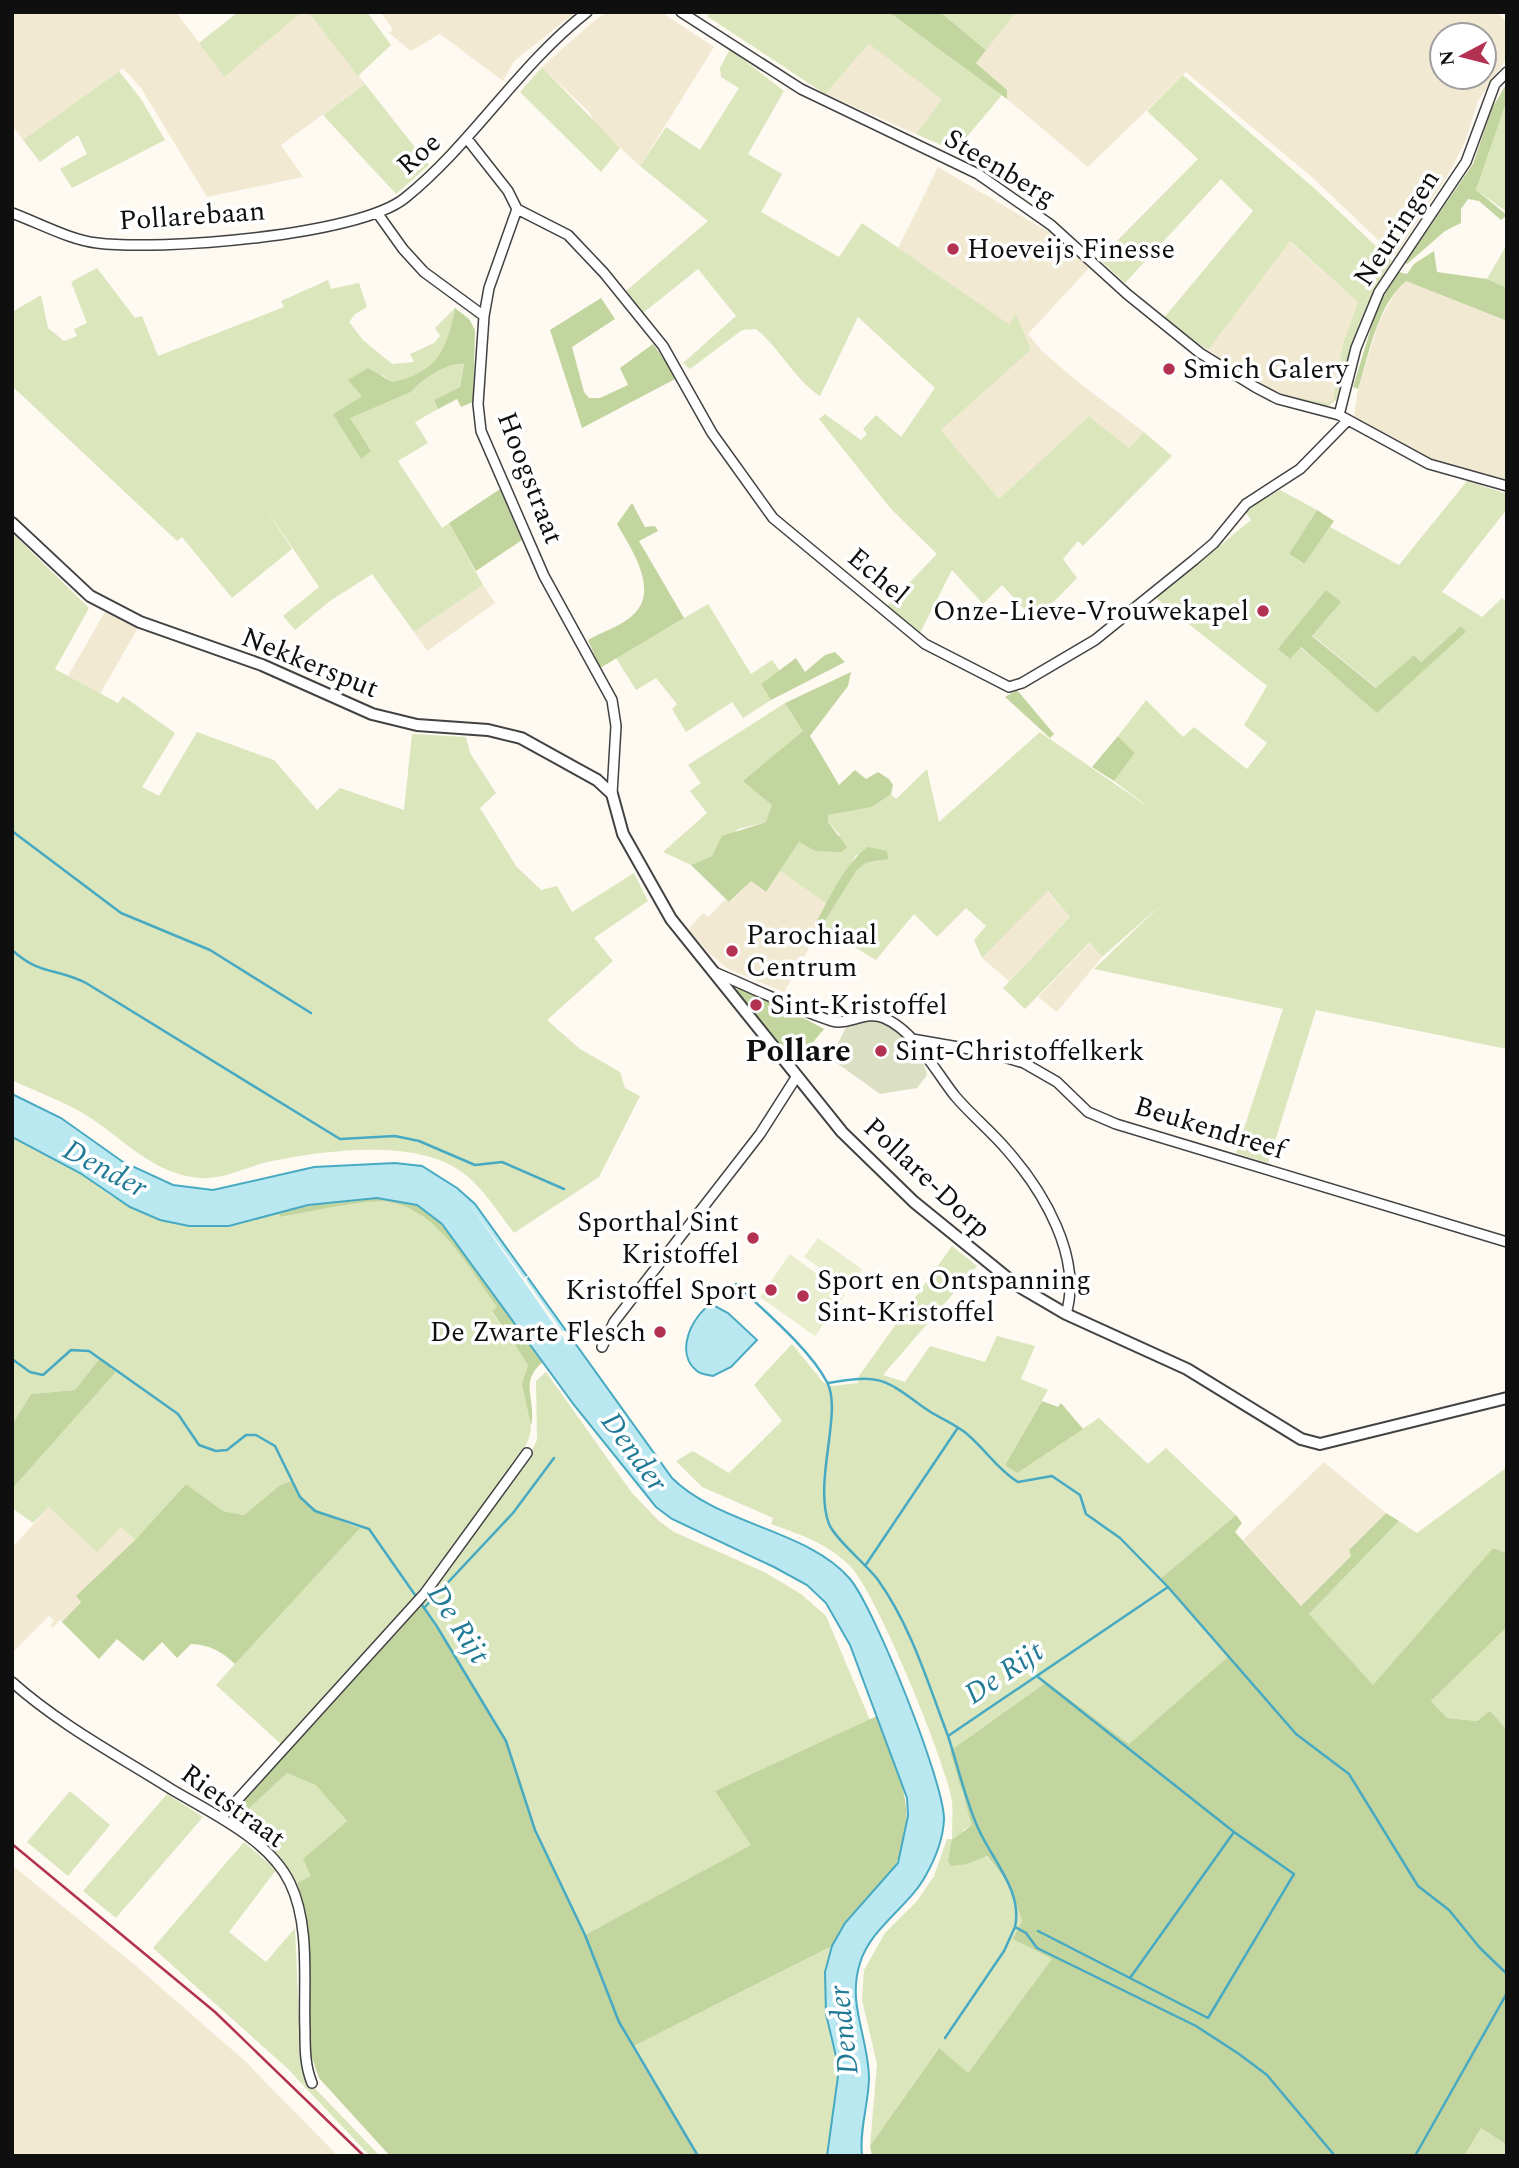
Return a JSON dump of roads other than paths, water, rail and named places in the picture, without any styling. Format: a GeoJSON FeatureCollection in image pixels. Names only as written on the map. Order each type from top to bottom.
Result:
{"type":"FeatureCollection","features":[{"type":"Feature","properties":{"kind":"street","name":"Roe"},"geometry":{"type":"LineString","coordinates":[[378,214],[401,201],[468,140],[504,92],[587,12]]}},
{"type":"Feature","properties":{"kind":"street","name":"Steenberg"},"geometry":{"type":"LineString","coordinates":[[681,12],[800,89],[980,176],[1051,225],[1153,316],[1227,371],[1278,399],[1344,417],[1429,464],[1507,486]]}},
{"type":"Feature","properties":{"kind":"street","name":"Neuringen"},"geometry":{"type":"LineString","coordinates":[[1344,417],[1356,348],[1379,292],[1466,162],[1495,84],[1507,72]]}},
{"type":"Feature","properties":{"kind":"street"},"geometry":{"type":"LineString","coordinates":[[468,140],[508,191],[517,209]]}},
{"type":"Feature","properties":{"kind":"street","name":"Echel"},"geometry":{"type":"LineString","coordinates":[[517,209],[568,235],[604,273],[663,346],[712,433],[773,518],[925,644],[1009,687],[1022,683],[1095,640],[1214,543],[1246,504],[1300,470],[1344,417]]}},
{"type":"Feature","properties":{"kind":"street","name":"Hoogstraat"},"geometry":{"type":"LineString","coordinates":[[517,209],[489,288],[484,316],[478,404],[481,431],[544,576],[612,700],[616,726],[612,794]]}},
{"type":"Feature","properties":{"kind":"street","name":"Pollarebaan"},"geometry":{"type":"LineString","coordinates":[[12,213],[94,243],[146,246],[319,229],[378,214]]}},
{"type":"Feature","properties":{"kind":"street"},"geometry":{"type":"LineString","coordinates":[[378,214],[403,249],[425,272],[484,316]]}},
{"type":"Feature","properties":{"kind":"street","name":"Nekkersput"},"geometry":{"type":"LineString","coordinates":[[12,523],[90,596],[140,622],[262,665],[372,714],[416,724],[488,730],[522,738],[597,780],[612,794]]}},
{"type":"Feature","properties":{"kind":"street","name":"Pollare-Dorp"},"geometry":{"type":"LineString","coordinates":[[612,794],[623,834],[647,881],[671,919],[797,1076],[865,1156],[923,1211],[1015,1284],[1066,1314],[1187,1369],[1301,1439],[1320,1444],[1507,1398]]}},
{"type":"Feature","properties":{"kind":"street"},"geometry":{"type":"LineString","coordinates":[[712,971],[835,1023],[868,1016],[885,1018],[912,1039],[966,1110],[1005,1147],[1037,1190],[1068,1263],[1071,1292],[1066,1314]]}},
{"type":"Feature","properties":{"kind":"street","name":"Beukendreef"},"geometry":{"type":"LineString","coordinates":[[912,1039],[987,1052],[1024,1063],[1057,1082],[1088,1112],[1116,1124],[1507,1242]]}},
{"type":"Feature","properties":{"kind":"street"},"geometry":{"type":"LineString","coordinates":[[602,1347],[614,1322],[760,1134],[797,1076]]}},
{"type":"Feature","properties":{"kind":"street"},"geometry":{"type":"LineString","coordinates":[[220,1818],[425,1593],[527,1454]]}},
{"type":"Feature","properties":{"kind":"street","name":"Rietstraat"},"geometry":{"type":"LineString","coordinates":[[12,1682],[33,1700],[105,1748],[220,1818],[277,1863],[290,1883],[299,1908],[306,2054],[312,2083]]}},
{"type":"Feature","properties":{"kind":"water","name":"Dender"},"geometry":{"type":"Polygon","coordinates":[[[12,1094],[61,1118],[123,1162],[173,1185],[213,1190],[314,1167],[395,1163],[422,1166],[457,1188],[475,1204],[672,1478],[691,1494],[714,1507],[812,1549],[850,1579],[875,1623],[906,1696],[933,1771],[944,1820],[938,1848],[926,1875],[881,1928],[865,1950],[860,1963],[857,2006],[869,2077],[862,2156],[827,2156],[839,2069],[826,2014],[825,1972],[832,1946],[845,1923],[898,1863],[908,1816],[907,1798],[850,1645],[826,1603],[807,1585],[672,1519],[656,1507],[574,1405],[442,1224],[417,1205],[377,1198],[308,1205],[229,1226],[189,1226],[160,1220],[130,1207],[80,1173],[12,1137],[12,1094]]]}},
{"type":"Feature","properties":{"kind":"water"},"geometry":{"type":"Polygon","coordinates":[[[711,1304],[728,1313],[757,1340],[731,1367],[713,1376],[698,1372],[690,1363],[686,1345],[692,1326],[711,1304]]]}},
{"type":"Feature","properties":{"kind":"waterway"},"geometry":{"type":"LineString","coordinates":[[12,831],[121,913],[210,950],[311,1013]]}},
{"type":"Feature","properties":{"kind":"waterway"},"geometry":{"type":"LineString","coordinates":[[12,950],[31,964],[86,983],[340,1139],[395,1136],[419,1141],[475,1165],[502,1162],[564,1189]]}},
{"type":"Feature","properties":{"kind":"waterway","name":"De Rijt"},"geometry":{"type":"LineString","coordinates":[[736,1284],[798,1343],[827,1382],[832,1411],[824,1488],[829,1524],[878,1580],[890,1598],[918,1655],[948,1736],[1168,1587]]}},
{"type":"Feature","properties":{"kind":"waterway","name":"De Rijt"},"geometry":{"type":"LineString","coordinates":[[12,1359],[30,1372],[43,1375],[71,1350],[89,1351],[178,1414],[199,1445],[216,1451],[227,1450],[246,1435],[256,1435],[275,1446],[300,1497],[315,1511],[369,1529],[436,1625],[506,1741],[535,1830],[585,1935],[619,2022],[698,2156]]}},
{"type":"Feature","properties":{"kind":"waterway"},"geometry":{"type":"LineString","coordinates":[[828,1383],[860,1379],[881,1381],[962,1430],[1004,1472],[1018,1482],[1052,1476],[1080,1495],[1086,1514],[1120,1538],[1168,1587],[1296,1734],[1349,1774],[1418,1886],[1449,1910],[1480,1948],[1507,1974]]}},
{"type":"Feature","properties":{"kind":"waterway"},"geometry":{"type":"LineString","coordinates":[[865,1566],[957,1429]]}},
{"type":"Feature","properties":{"kind":"waterway"},"geometry":{"type":"LineString","coordinates":[[424,1608],[513,1513],[554,1458]]}},
{"type":"Feature","properties":{"kind":"waterway"},"geometry":{"type":"LineString","coordinates":[[1038,1677],[1234,1832],[1130,1978]]}},
{"type":"Feature","properties":{"kind":"waterway"},"geometry":{"type":"LineString","coordinates":[[948,1736],[973,1817],[1005,1876],[1015,1901],[1015,1927]]}},
{"type":"Feature","properties":{"kind":"waterway"},"geometry":{"type":"LineString","coordinates":[[1038,1931],[1208,2018],[1294,1874],[1234,1832]]}},
{"type":"Feature","properties":{"kind":"waterway"},"geometry":{"type":"LineString","coordinates":[[945,2038],[1004,1951],[1015,1927],[1026,1933],[1037,1948],[1196,2026],[1239,2054],[1267,2075],[1335,2156]]}},
{"type":"Feature","properties":{"kind":"waterway"},"geometry":{"type":"LineString","coordinates":[[1415,2156],[1507,1993]]}},
{"type":"Feature","properties":{"kind":"railway"},"geometry":{"type":"LineString","coordinates":[[12,1844],[215,2012],[364,2156]]}},
{"type":"Feature","properties":{"kind":"place","name":"Hoeveijs Finesse"},"geometry":{"type":"Point","coordinates":[953,249]}},
{"type":"Feature","properties":{"kind":"place","name":"Smich Galery"},"geometry":{"type":"Point","coordinates":[1169,369]}},
{"type":"Feature","properties":{"kind":"place","name":"Onze-Lieve-Vrouwekapel"},"geometry":{"type":"Point","coordinates":[1263,611]}},
{"type":"Feature","properties":{"kind":"place","name":"Parochiaal Centrum"},"geometry":{"type":"Point","coordinates":[732,951]}},
{"type":"Feature","properties":{"kind":"place","name":"Sint-Kristoffel"},"geometry":{"type":"Point","coordinates":[756,1005]}},
{"type":"Feature","properties":{"kind":"place","name":"Sint-Christoffelkerk"},"geometry":{"type":"Point","coordinates":[881,1051]}},
{"type":"Feature","properties":{"kind":"place","name":"Sporthal Sint Kristoffel"},"geometry":{"type":"Point","coordinates":[753,1238]}},
{"type":"Feature","properties":{"kind":"place","name":"Kristoffel Sport"},"geometry":{"type":"Point","coordinates":[771,1290]}},
{"type":"Feature","properties":{"kind":"place","name":"Sport en Ontspanning Sint-Kristoffel"},"geometry":{"type":"Point","coordinates":[803,1296]}},
{"type":"Feature","properties":{"kind":"place","name":"De Zwarte Flesch"},"geometry":{"type":"Point","coordinates":[660,1332]}},
{"type":"Feature","properties":{"kind":"district","name":"Pollare"},"geometry":{"type":"Point","coordinates":[798,1051]}}]}
